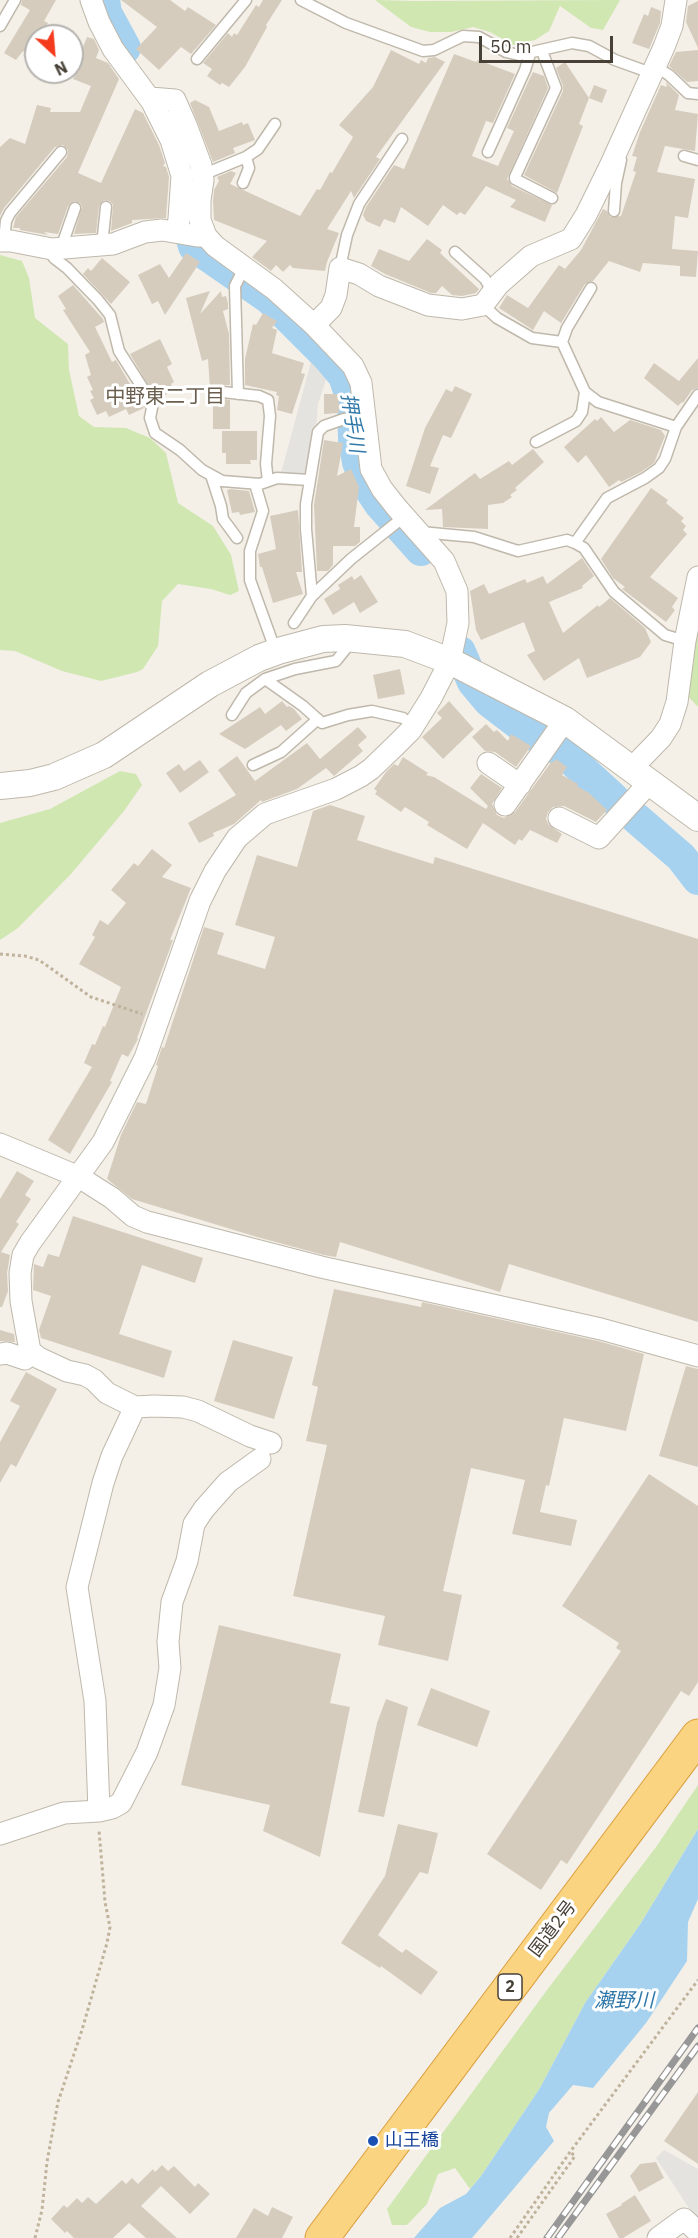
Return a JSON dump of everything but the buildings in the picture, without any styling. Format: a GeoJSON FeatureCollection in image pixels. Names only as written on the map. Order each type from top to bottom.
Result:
{"type":"FeatureCollection","features":[{"type":"Feature","properties":{"kind":"highway","name":"国道2号"},"geometry":{"type":"LineString","coordinates":[[322,2238],[698,1736]]}},
{"type":"Feature","properties":{"kind":"street"},"geometry":{"type":"LineString","coordinates":[[91,0],[113,49],[151,99],[171,140],[182,176],[178,232]]}},
{"type":"Feature","properties":{"kind":"street"},"geometry":{"type":"LineString","coordinates":[[314,324],[331,308],[336,295],[340,268],[428,305],[462,309],[487,298],[531,256],[571,239],[586,215],[620,146],[672,26],[676,0]]}},
{"type":"Feature","properties":{"kind":"street"},"geometry":{"type":"LineString","coordinates":[[0,1834],[64,1813],[99,1811],[121,1803],[147,1752],[164,1705],[170,1668],[168,1642],[172,1602],[187,1561],[194,1524],[228,1482],[266,1451],[250,1436],[191,1409],[135,1407],[107,1393],[94,1380],[39,1358],[30,1351],[21,1301],[20,1273],[23,1255],[108,1133],[145,1058],[200,901],[215,871],[237,838],[265,814],[336,789],[361,776],[396,746],[431,698],[450,661],[458,623],[457,591],[444,561],[382,489],[371,469],[361,383],[353,366],[314,324],[274,290],[215,246],[206,236],[200,220],[201,165],[175,100],[151,99]]}},
{"type":"Feature","properties":{"kind":"street"},"geometry":{"type":"LineString","coordinates":[[2,241],[54,248],[113,244],[145,232],[162,230],[206,236]]}},
{"type":"Feature","properties":{"kind":"street"},"geometry":{"type":"LineString","coordinates":[[559,818],[599,838],[640,776],[670,724],[677,702],[685,641],[698,577]]}},
{"type":"Feature","properties":{"kind":"street"},"geometry":{"type":"LineString","coordinates":[[0,786],[30,783],[54,777],[104,755],[210,684],[259,658],[323,639],[354,638],[405,644],[450,661],[565,720],[698,818]]}},
{"type":"Feature","properties":{"kind":"street"},"geometry":{"type":"LineString","coordinates":[[505,805],[565,720]]}},
{"type":"Feature","properties":{"kind":"street"},"geometry":{"type":"LineString","coordinates":[[488,763],[520,785]]}},
{"type":"Feature","properties":{"kind":"street"},"geometry":{"type":"LineString","coordinates":[[0,1144],[79,1177],[112,1198],[133,1216],[147,1222],[321,1267],[601,1329],[698,1356]]}},
{"type":"Feature","properties":{"kind":"street"},"geometry":{"type":"LineString","coordinates":[[0,1354],[7,1353],[25,1359],[30,1351]]}},
{"type":"Feature","properties":{"kind":"street"},"geometry":{"type":"LineString","coordinates":[[99,1811],[95,1701],[77,1587],[106,1474],[135,1407]]}},
{"type":"Feature","properties":{"kind":"street"},"geometry":{"type":"LineString","coordinates":[[657,2238],[684,2219],[698,2232]]}},
{"type":"Feature","properties":{"kind":"lane"},"geometry":{"type":"LineString","coordinates":[[0,26],[15,0]]}},
{"type":"Feature","properties":{"kind":"lane"},"geometry":{"type":"LineString","coordinates":[[197,59],[246,0]]}},
{"type":"Feature","properties":{"kind":"lane"},"geometry":{"type":"LineString","coordinates":[[301,0],[346,23],[423,51],[434,50],[463,36],[479,37],[506,52],[519,55],[572,43],[589,46],[615,60],[669,75],[688,93],[698,94]]}},
{"type":"Feature","properties":{"kind":"lane"},"geometry":{"type":"LineString","coordinates":[[542,51],[556,88],[515,179],[552,198]]}},
{"type":"Feature","properties":{"kind":"lane"},"geometry":{"type":"LineString","coordinates":[[488,152],[530,54]]}},
{"type":"Feature","properties":{"kind":"lane"},"geometry":{"type":"LineString","coordinates":[[202,175],[246,157],[258,149],[275,124]]}},
{"type":"Feature","properties":{"kind":"lane"},"geometry":{"type":"LineString","coordinates":[[340,268],[347,235],[359,204],[402,139]]}},
{"type":"Feature","properties":{"kind":"lane"},"geometry":{"type":"LineString","coordinates":[[614,211],[616,183],[623,152],[620,146]]}},
{"type":"Feature","properties":{"kind":"lane"},"geometry":{"type":"LineString","coordinates":[[2,241],[10,213],[61,152]]}},
{"type":"Feature","properties":{"kind":"lane"},"geometry":{"type":"LineString","coordinates":[[684,156],[698,160]]}},
{"type":"Feature","properties":{"kind":"lane"},"geometry":{"type":"LineString","coordinates":[[243,183],[249,168],[246,157]]}},
{"type":"Feature","properties":{"kind":"lane"},"geometry":{"type":"LineString","coordinates":[[102,245],[106,207]]}},
{"type":"Feature","properties":{"kind":"lane"},"geometry":{"type":"LineString","coordinates":[[75,208],[54,248],[54,258],[68,268],[110,315],[116,344],[152,408],[150,418],[155,434],[180,450],[202,470],[222,481],[255,484],[277,478],[309,480]]}},
{"type":"Feature","properties":{"kind":"lane"},"geometry":{"type":"LineString","coordinates":[[455,252],[485,279],[487,298],[497,318],[532,338],[562,342]]}},
{"type":"Feature","properties":{"kind":"lane"},"geometry":{"type":"LineString","coordinates":[[238,394],[235,286],[244,268]]}},
{"type":"Feature","properties":{"kind":"lane"},"geometry":{"type":"LineString","coordinates":[[591,288],[567,328],[562,342],[585,392],[598,402],[675,428]]}},
{"type":"Feature","properties":{"kind":"lane"},"geometry":{"type":"LineString","coordinates":[[223,392],[259,396],[268,400],[270,406],[266,464],[268,481]]}},
{"type":"Feature","properties":{"kind":"lane"},"geometry":{"type":"LineString","coordinates":[[536,442],[576,421],[582,412],[585,392]]}},
{"type":"Feature","properties":{"kind":"lane"},"geometry":{"type":"LineString","coordinates":[[575,543],[607,498],[659,468],[665,459],[675,428],[698,395]]}},
{"type":"Feature","properties":{"kind":"lane"},"geometry":{"type":"LineString","coordinates":[[312,596],[306,504],[318,432],[324,426],[344,419],[359,417],[366,420]]}},
{"type":"Feature","properties":{"kind":"lane"},"geometry":{"type":"LineString","coordinates":[[211,475],[223,519],[237,538]]}},
{"type":"Feature","properties":{"kind":"lane"},"geometry":{"type":"LineString","coordinates":[[255,484],[263,511],[250,551],[250,580],[276,652]]}},
{"type":"Feature","properties":{"kind":"lane"},"geometry":{"type":"LineString","coordinates":[[294,623],[312,596],[351,559],[405,516]]}},
{"type":"Feature","properties":{"kind":"lane"},"geometry":{"type":"LineString","coordinates":[[421,532],[474,537],[518,550],[567,540],[575,543],[584,548],[614,592],[665,635],[685,641]]}},
{"type":"Feature","properties":{"kind":"lane"},"geometry":{"type":"LineString","coordinates":[[232,716],[246,693],[265,680],[295,669],[336,661],[354,638]]}},
{"type":"Feature","properties":{"kind":"lane"},"geometry":{"type":"LineString","coordinates":[[265,680],[322,723],[372,711],[403,718],[413,725]]}},
{"type":"Feature","properties":{"kind":"lane"},"geometry":{"type":"LineString","coordinates":[[253,765],[281,752],[318,719]]}},
{"type":"Feature","properties":{"kind":"path"},"geometry":{"type":"LineString","coordinates":[[0,954],[25,956],[39,960],[91,997],[158,1019]]}},
{"type":"Feature","properties":{"kind":"path"},"geometry":{"type":"LineString","coordinates":[[35,2238],[42,2210],[46,2162],[58,2102],[82,2030],[110,1927],[100,1853],[99,1811]]}},
{"type":"Feature","properties":{"kind":"path"},"geometry":{"type":"LineString","coordinates":[[510,2238],[570,2152],[698,1980]]}},
{"type":"Feature","properties":{"kind":"path"},"geometry":{"type":"LineString","coordinates":[[517,2238],[575,2156],[570,2152]]}},
{"type":"Feature","properties":{"kind":"green space"},"geometry":{"type":"Polygon","coordinates":[[[375,0],[620,0],[603,30],[591,28],[560,6],[549,31],[535,40],[513,45],[490,32],[473,27],[451,32],[430,32],[411,27],[375,0]]]}},
{"type":"Feature","properties":{"kind":"green space"},"geometry":{"type":"Polygon","coordinates":[[[0,255],[22,261],[29,278],[35,318],[68,344],[69,370],[79,416],[94,427],[126,428],[150,438],[166,453],[178,503],[213,526],[231,555],[239,591],[230,595],[211,589],[178,584],[162,601],[158,646],[143,669],[137,672],[101,681],[62,671],[15,651],[0,650],[0,255]]]}},
{"type":"Feature","properties":{"kind":"green space"},"geometry":{"type":"Polygon","coordinates":[[[698,615],[698,707],[682,690],[698,615]]]}},
{"type":"Feature","properties":{"kind":"green space"},"geometry":{"type":"Polygon","coordinates":[[[120,771],[136,774],[142,785],[124,811],[71,874],[18,928],[0,940],[0,823],[50,809],[120,771]]]}},
{"type":"Feature","properties":{"kind":"green space"},"geometry":{"type":"Polygon","coordinates":[[[698,1785],[698,1829],[641,1923],[585,2003],[540,2088],[481,2176],[470,2189],[455,2168],[438,2174],[427,2204],[407,2225],[392,2225],[387,2209],[547,1990],[656,1847],[698,1785]]]}},
{"type":"Feature","properties":{"kind":"shaded area"},"geometry":{"type":"Polygon","coordinates":[[[312,358],[328,374],[318,404],[316,430],[307,473],[281,473],[312,358]]]}},
{"type":"Feature","properties":{"kind":"shaded area"},"geometry":{"type":"Polygon","coordinates":[[[664,2150],[698,2169],[698,2222],[656,2158],[664,2150]]]}},
{"type":"Feature","properties":{"kind":"water","name":"瀬野川"},"geometry":{"type":"Polygon","coordinates":[[[698,1829],[698,1899],[688,1922],[687,1961],[646,2023],[593,2088],[573,2085],[549,2113],[546,2127],[554,2141],[472,2238],[414,2238],[440,2208],[466,2194],[481,2176],[540,2088],[585,2003],[641,1923],[698,1829]]]}},
{"type":"Feature","properties":{"kind":"waterway","name":"押手川"},"geometry":{"type":"LineString","coordinates":[[104,0],[106,13],[125,48]]}},
{"type":"Feature","properties":{"kind":"waterway","name":"押手川"},"geometry":{"type":"LineString","coordinates":[[186,204],[187,223],[194,246],[269,298],[344,376],[353,403],[354,439],[358,462],[366,483],[380,504],[421,550]]}},
{"type":"Feature","properties":{"kind":"waterway","name":"押手川"},"geometry":{"type":"LineString","coordinates":[[460,652],[473,682],[489,701],[528,731],[563,752],[614,799]]}},
{"type":"Feature","properties":{"kind":"waterway","name":"押手川"},"geometry":{"type":"LineString","coordinates":[[637,819],[681,857],[698,879]]}},
{"type":"Feature","properties":{"kind":"railway"},"geometry":{"type":"LineString","coordinates":[[547,2238],[698,2028]]}},
{"type":"Feature","properties":{"kind":"railway"},"geometry":{"type":"LineString","coordinates":[[558,2238],[698,2046]]}},
{"type":"Feature","properties":{"kind":"place","name":"山王橋"},"geometry":{"type":"Point","coordinates":[373,2141]}},
{"type":"Feature","properties":{"kind":"district","name":"中野東二丁目"},"geometry":{"type":"Point","coordinates":[165,397]}}]}
